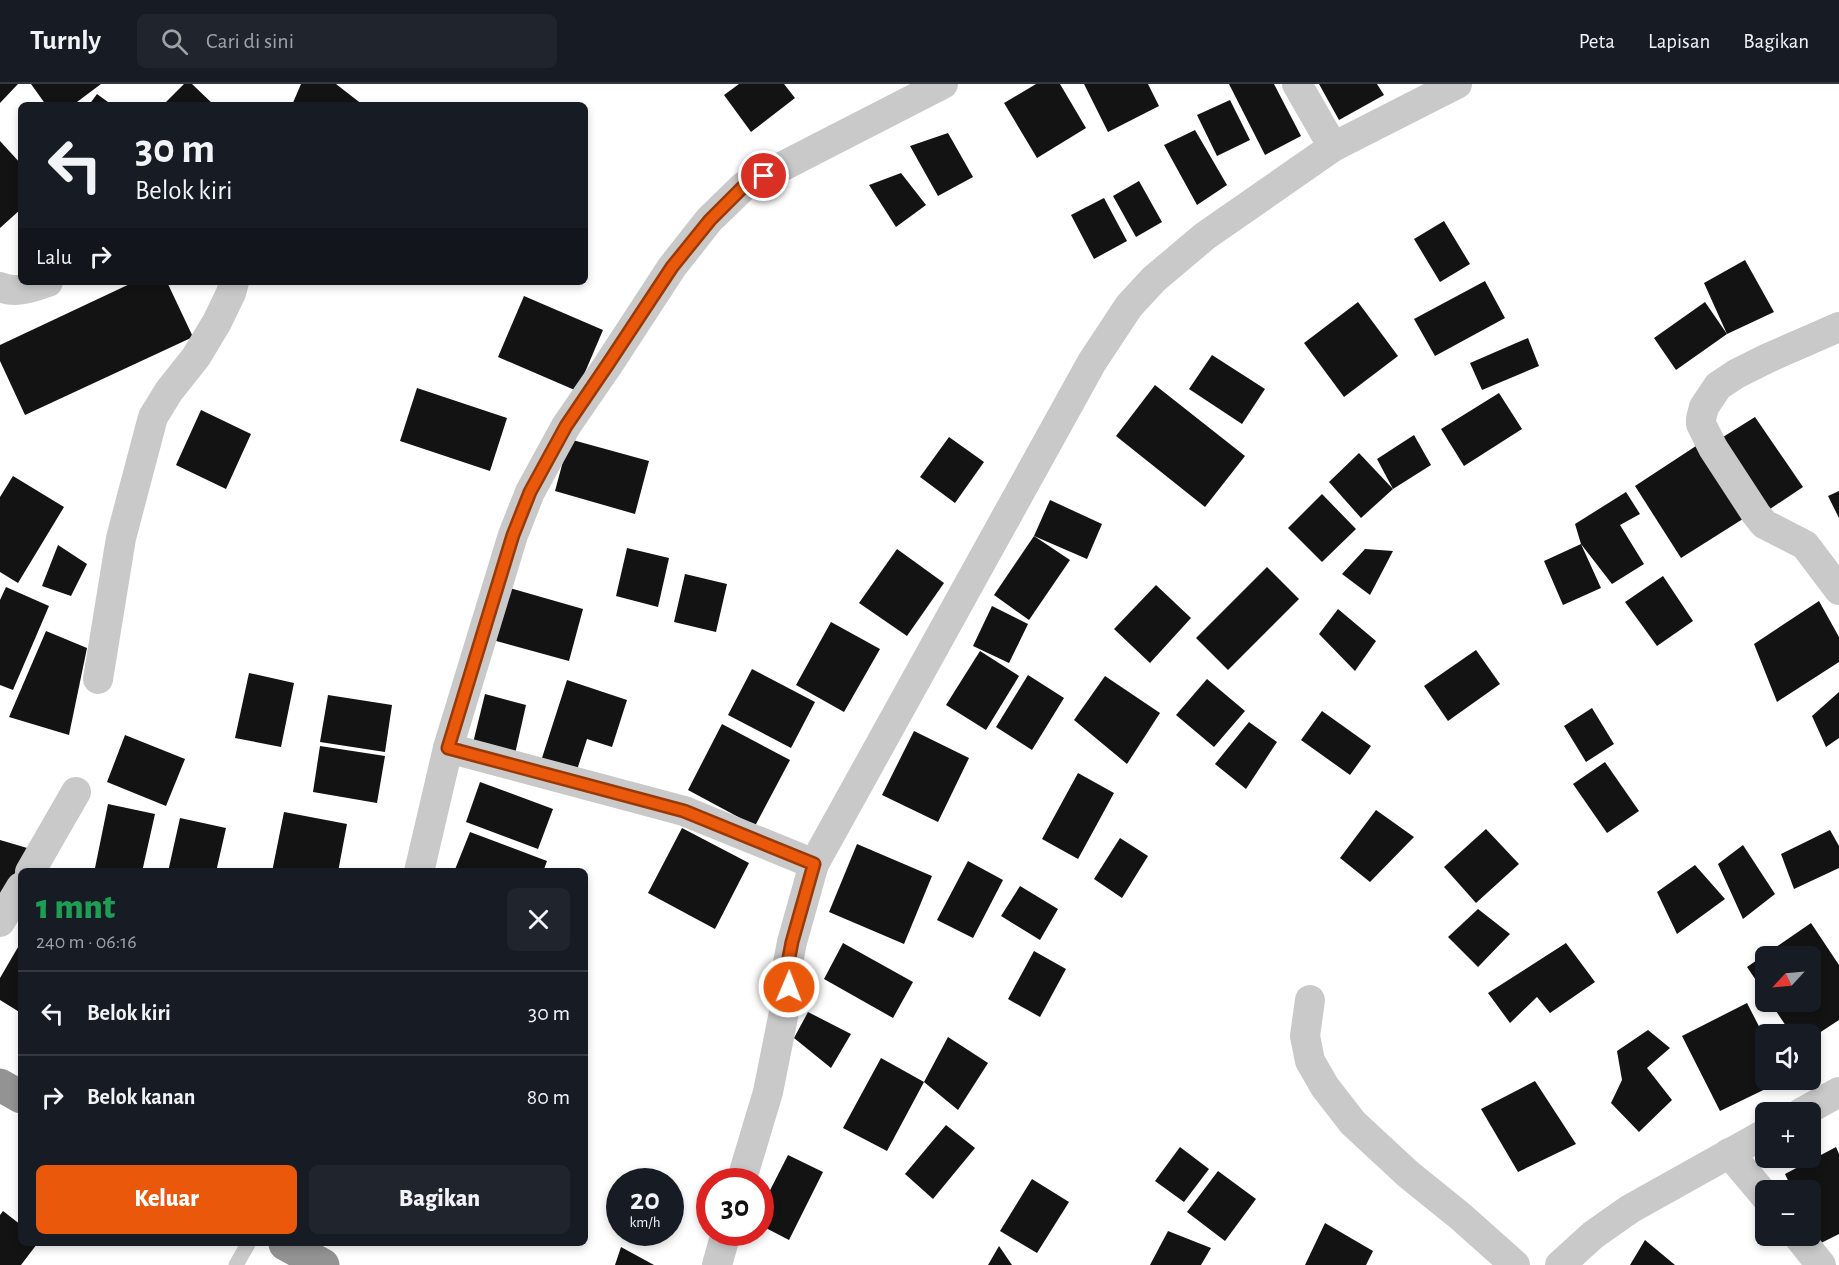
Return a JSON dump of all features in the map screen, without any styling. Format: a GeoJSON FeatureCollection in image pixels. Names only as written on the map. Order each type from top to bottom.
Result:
{"type":"FeatureCollection","features":[{"type":"Feature","properties":{"kind":"highway"},"geometry":{"type":"LineString","coordinates":[[0,1085],[18,1095]]}},
{"type":"Feature","properties":{"kind":"highway"},"geometry":{"type":"LineString","coordinates":[[289,1246],[323,1265]]}},
{"type":"Feature","properties":{"kind":"street"},"geometry":{"type":"LineString","coordinates":[[421,868],[448,748],[513,535],[530,492],[566,426],[672,267],[710,220],[744,186],[943,84]]}},
{"type":"Feature","properties":{"kind":"street"},"geometry":{"type":"LineString","coordinates":[[1297,84],[1333,147]]}},
{"type":"Feature","properties":{"kind":"street"},"geometry":{"type":"LineString","coordinates":[[745,1168],[768,1092],[789,987],[788,963],[792,942],[814,864],[1092,362],[1129,306],[1154,279],[1205,236],[1333,147],[1457,84]]}},
{"type":"Feature","properties":{"kind":"street"},"geometry":{"type":"LineString","coordinates":[[0,287],[7,290],[25,290],[39,285]]}},
{"type":"Feature","properties":{"kind":"street"},"geometry":{"type":"LineString","coordinates":[[98,679],[121,538],[153,417],[217,322],[233,285]]}},
{"type":"Feature","properties":{"kind":"street"},"geometry":{"type":"LineString","coordinates":[[1839,327],[1747,369],[1718,386],[1704,407],[1701,424],[1713,448],[1764,524],[1805,545],[1839,590]]}},
{"type":"Feature","properties":{"kind":"street"},"geometry":{"type":"LineString","coordinates":[[448,748],[684,811],[814,864]]}},
{"type":"Feature","properties":{"kind":"street"},"geometry":{"type":"LineString","coordinates":[[32,868],[76,792]]}},
{"type":"Feature","properties":{"kind":"street"},"geometry":{"type":"LineString","coordinates":[[0,922],[18,891]]}},
{"type":"Feature","properties":{"kind":"street"},"geometry":{"type":"LineString","coordinates":[[1310,1000],[1305,1036],[1310,1061],[1325,1087],[1353,1123],[1408,1174],[1515,1265]]}},
{"type":"Feature","properties":{"kind":"street"},"geometry":{"type":"LineString","coordinates":[[1821,1102],[1839,1092]]}},
{"type":"Feature","properties":{"kind":"street"},"geometry":{"type":"LineString","coordinates":[[1560,1265],[1593,1235],[1630,1209],[1755,1139]]}},
{"type":"Feature","properties":{"kind":"street"},"geometry":{"type":"LineString","coordinates":[[1729,1153],[1755,1184]]}},
{"type":"Feature","properties":{"kind":"street"},"geometry":{"type":"LineString","coordinates":[[717,1265],[722,1246]]}},
{"type":"Feature","properties":{"kind":"street"},"geometry":{"type":"LineString","coordinates":[[1806,1246],[1821,1265]]}},
{"type":"Feature","properties":{"kind":"lane"},"geometry":{"type":"LineString","coordinates":[[236,1265],[247,1246]]}},
{"type":"Feature","properties":{"kind":"building"},"geometry":{"type":"Polygon","coordinates":[[[0,84],[18,84],[0,103],[0,84]]]}},
{"type":"Feature","properties":{"kind":"building"},"geometry":{"type":"Polygon","coordinates":[[[31,84],[101,84],[77,102],[44,102],[31,84]]]}},
{"type":"Feature","properties":{"kind":"building"},"geometry":{"type":"Polygon","coordinates":[[[184,84],[192,84],[211,102],[166,102],[184,84]]]}},
{"type":"Feature","properties":{"kind":"building"},"geometry":{"type":"Polygon","coordinates":[[[301,84],[336,84],[359,102],[293,102],[301,84]]]}},
{"type":"Feature","properties":{"kind":"building"},"geometry":{"type":"Polygon","coordinates":[[[739,84],[784,84],[795,98],[751,132],[724,95],[739,84]]]}},
{"type":"Feature","properties":{"kind":"building"},"geometry":{"type":"Polygon","coordinates":[[[1036,84],[1060,84],[1086,128],[1037,158],[1004,103],[1036,84]]]}},
{"type":"Feature","properties":{"kind":"building"},"geometry":{"type":"Polygon","coordinates":[[[1084,84],[1148,84],[1159,106],[1108,132],[1084,84]]]}},
{"type":"Feature","properties":{"kind":"building"},"geometry":{"type":"Polygon","coordinates":[[[1229,84],[1274,84],[1301,136],[1265,155],[1229,84]]]}},
{"type":"Feature","properties":{"kind":"building"},"geometry":{"type":"Polygon","coordinates":[[[1319,84],[1377,84],[1384,95],[1339,120],[1319,84]]]}},
{"type":"Feature","properties":{"kind":"building"},"geometry":{"type":"Polygon","coordinates":[[[97,94],[108,102],[91,102],[97,94]]]}},
{"type":"Feature","properties":{"kind":"building"},"geometry":{"type":"Polygon","coordinates":[[[1230,100],[1250,140],[1217,156],[1197,115],[1230,100]]]}},
{"type":"Feature","properties":{"kind":"building"},"geometry":{"type":"Polygon","coordinates":[[[1195,130],[1227,185],[1197,205],[1164,145],[1195,130]]]}},
{"type":"Feature","properties":{"kind":"building"},"geometry":{"type":"Polygon","coordinates":[[[948,133],[973,177],[938,196],[910,146],[948,133]]]}},
{"type":"Feature","properties":{"kind":"building"},"geometry":{"type":"Polygon","coordinates":[[[0,141],[18,161],[18,212],[0,228],[0,141]]]}},
{"type":"Feature","properties":{"kind":"building"},"geometry":{"type":"Polygon","coordinates":[[[901,173],[926,205],[896,227],[869,185],[901,173]]]}},
{"type":"Feature","properties":{"kind":"building"},"geometry":{"type":"Polygon","coordinates":[[[1139,181],[1162,222],[1136,237],[1113,196],[1139,181]]]}},
{"type":"Feature","properties":{"kind":"building"},"geometry":{"type":"Polygon","coordinates":[[[1104,198],[1127,241],[1094,259],[1071,215],[1104,198]]]}},
{"type":"Feature","properties":{"kind":"building"},"geometry":{"type":"Polygon","coordinates":[[[1444,221],[1470,264],[1440,282],[1414,239],[1444,221]]]}},
{"type":"Feature","properties":{"kind":"building"},"geometry":{"type":"Polygon","coordinates":[[[1745,260],[1774,312],[1727,334],[1704,283],[1745,260]]]}},
{"type":"Feature","properties":{"kind":"building"},"geometry":{"type":"Polygon","coordinates":[[[1485,281],[1505,318],[1435,356],[1414,319],[1485,281]]]}},
{"type":"Feature","properties":{"kind":"building"},"geometry":{"type":"Polygon","coordinates":[[[128,285],[168,285],[193,337],[25,415],[0,361],[0,345],[128,285]]]}},
{"type":"Feature","properties":{"kind":"building"},"geometry":{"type":"Polygon","coordinates":[[[524,296],[603,330],[577,391],[498,357],[524,296]]]}},
{"type":"Feature","properties":{"kind":"building"},"geometry":{"type":"Polygon","coordinates":[[[1358,302],[1398,356],[1344,397],[1304,343],[1358,302]]]}},
{"type":"Feature","properties":{"kind":"building"},"geometry":{"type":"Polygon","coordinates":[[[1705,302],[1727,334],[1676,370],[1654,338],[1705,302]]]}},
{"type":"Feature","properties":{"kind":"building"},"geometry":{"type":"Polygon","coordinates":[[[1528,338],[1539,366],[1482,390],[1470,363],[1528,338]]]}},
{"type":"Feature","properties":{"kind":"building"},"geometry":{"type":"Polygon","coordinates":[[[1212,355],[1265,389],[1242,424],[1189,389],[1212,355]]]}},
{"type":"Feature","properties":{"kind":"building"},"geometry":{"type":"Polygon","coordinates":[[[1155,385],[1245,456],[1205,507],[1116,436],[1155,385]]]}},
{"type":"Feature","properties":{"kind":"building"},"geometry":{"type":"Polygon","coordinates":[[[417,388],[507,418],[490,471],[400,441],[417,388]]]}},
{"type":"Feature","properties":{"kind":"building"},"geometry":{"type":"Polygon","coordinates":[[[1499,393],[1522,429],[1464,466],[1441,429],[1499,393]]]}},
{"type":"Feature","properties":{"kind":"building"},"geometry":{"type":"Polygon","coordinates":[[[201,410],[251,434],[226,489],[176,465],[201,410]]]}},
{"type":"Feature","properties":{"kind":"building"},"geometry":{"type":"Polygon","coordinates":[[[1755,417],[1803,487],[1761,515],[1715,442],[1755,417]]]}},
{"type":"Feature","properties":{"kind":"building"},"geometry":{"type":"Polygon","coordinates":[[[1414,435],[1431,465],[1393,489],[1377,459],[1414,435]]]}},
{"type":"Feature","properties":{"kind":"building"},"geometry":{"type":"Polygon","coordinates":[[[949,437],[984,462],[955,503],[920,477],[949,437]]]}},
{"type":"Feature","properties":{"kind":"building"},"geometry":{"type":"Polygon","coordinates":[[[569,439],[649,461],[635,514],[555,491],[569,439]]]}},
{"type":"Feature","properties":{"kind":"building"},"geometry":{"type":"Polygon","coordinates":[[[1699,444],[1746,517],[1681,558],[1635,486],[1699,444]]]}},
{"type":"Feature","properties":{"kind":"building"},"geometry":{"type":"Polygon","coordinates":[[[1359,453],[1393,489],[1361,518],[1329,482],[1359,453]]]}},
{"type":"Feature","properties":{"kind":"building"},"geometry":{"type":"Polygon","coordinates":[[[13,476],[64,507],[18,583],[0,572],[0,497],[13,476]]]}},
{"type":"Feature","properties":{"kind":"building"},"geometry":{"type":"Polygon","coordinates":[[[1839,491],[1839,518],[1828,496],[1839,491]]]}},
{"type":"Feature","properties":{"kind":"building"},"geometry":{"type":"Polygon","coordinates":[[[1626,492],[1640,514],[1620,525],[1644,564],[1612,584],[1581,544],[1575,524],[1626,492]]]}},
{"type":"Feature","properties":{"kind":"building"},"geometry":{"type":"Polygon","coordinates":[[[1322,494],[1356,529],[1322,562],[1288,528],[1322,494]]]}},
{"type":"Feature","properties":{"kind":"building"},"geometry":{"type":"Polygon","coordinates":[[[1050,500],[1102,524],[1087,559],[1034,536],[1050,500]]]}},
{"type":"Feature","properties":{"kind":"building"},"geometry":{"type":"Polygon","coordinates":[[[1034,536],[1070,560],[1029,620],[994,595],[1034,536]]]}},
{"type":"Feature","properties":{"kind":"building"},"geometry":{"type":"Polygon","coordinates":[[[1581,544],[1601,588],[1563,605],[1544,561],[1581,544]]]}},
{"type":"Feature","properties":{"kind":"building"},"geometry":{"type":"Polygon","coordinates":[[[58,545],[87,564],[71,596],[42,586],[58,545]]]}},
{"type":"Feature","properties":{"kind":"building"},"geometry":{"type":"Polygon","coordinates":[[[627,548],[669,558],[658,607],[616,596],[627,548]]]}},
{"type":"Feature","properties":{"kind":"building"},"geometry":{"type":"Polygon","coordinates":[[[897,549],[944,583],[907,636],[859,603],[897,549]]]}},
{"type":"Feature","properties":{"kind":"building"},"geometry":{"type":"Polygon","coordinates":[[[1365,549],[1393,551],[1370,595],[1342,574],[1365,549]]]}},
{"type":"Feature","properties":{"kind":"building"},"geometry":{"type":"Polygon","coordinates":[[[1267,567],[1299,599],[1228,670],[1196,638],[1267,567]]]}},
{"type":"Feature","properties":{"kind":"building"},"geometry":{"type":"Polygon","coordinates":[[[685,574],[727,584],[716,632],[674,622],[685,574]]]}},
{"type":"Feature","properties":{"kind":"building"},"geometry":{"type":"Polygon","coordinates":[[[1663,576],[1693,621],[1657,646],[1625,602],[1663,576]]]}},
{"type":"Feature","properties":{"kind":"building"},"geometry":{"type":"Polygon","coordinates":[[[1156,585],[1191,618],[1150,663],[1114,629],[1156,585]]]}},
{"type":"Feature","properties":{"kind":"building"},"geometry":{"type":"Polygon","coordinates":[[[503,586],[583,609],[569,661],[489,639],[503,586]]]}},
{"type":"Feature","properties":{"kind":"building"},"geometry":{"type":"Polygon","coordinates":[[[6,587],[49,606],[13,690],[0,685],[0,600],[6,587]]]}},
{"type":"Feature","properties":{"kind":"building"},"geometry":{"type":"Polygon","coordinates":[[[1819,601],[1839,637],[1839,662],[1777,702],[1754,644],[1819,601]]]}},
{"type":"Feature","properties":{"kind":"building"},"geometry":{"type":"Polygon","coordinates":[[[992,606],[1028,624],[1009,663],[973,646],[992,606]]]}},
{"type":"Feature","properties":{"kind":"building"},"geometry":{"type":"Polygon","coordinates":[[[1338,609],[1376,641],[1355,671],[1319,634],[1338,609]]]}},
{"type":"Feature","properties":{"kind":"building"},"geometry":{"type":"Polygon","coordinates":[[[831,622],[880,649],[844,712],[796,685],[831,622]]]}},
{"type":"Feature","properties":{"kind":"building"},"geometry":{"type":"Polygon","coordinates":[[[46,631],[87,648],[69,735],[9,717],[46,631]]]}},
{"type":"Feature","properties":{"kind":"building"},"geometry":{"type":"Polygon","coordinates":[[[1476,650],[1500,684],[1448,721],[1424,686],[1476,650]]]}},
{"type":"Feature","properties":{"kind":"building"},"geometry":{"type":"Polygon","coordinates":[[[980,651],[1019,676],[986,730],[946,705],[980,651]]]}},
{"type":"Feature","properties":{"kind":"building"},"geometry":{"type":"Polygon","coordinates":[[[752,669],[815,702],[791,748],[728,715],[752,669]]]}},
{"type":"Feature","properties":{"kind":"building"},"geometry":{"type":"Polygon","coordinates":[[[249,673],[294,683],[281,747],[235,738],[249,673]]]}},
{"type":"Feature","properties":{"kind":"building"},"geometry":{"type":"Polygon","coordinates":[[[1028,675],[1064,698],[1032,750],[996,727],[1028,675]]]}},
{"type":"Feature","properties":{"kind":"building"},"geometry":{"type":"Polygon","coordinates":[[[1105,676],[1160,713],[1127,764],[1074,720],[1105,676]]]}},
{"type":"Feature","properties":{"kind":"building"},"geometry":{"type":"Polygon","coordinates":[[[1207,679],[1245,711],[1214,747],[1176,715],[1207,679]]]}},
{"type":"Feature","properties":{"kind":"building"},"geometry":{"type":"Polygon","coordinates":[[[567,680],[627,700],[612,747],[587,739],[576,773],[541,761],[567,680]]]}},
{"type":"Feature","properties":{"kind":"building"},"geometry":{"type":"Polygon","coordinates":[[[1839,692],[1839,738],[1826,747],[1812,716],[1839,692]]]}},
{"type":"Feature","properties":{"kind":"building"},"geometry":{"type":"Polygon","coordinates":[[[485,694],[526,705],[515,754],[473,743],[485,694]]]}},
{"type":"Feature","properties":{"kind":"building"},"geometry":{"type":"Polygon","coordinates":[[[328,695],[392,705],[385,752],[320,742],[328,695]]]}},
{"type":"Feature","properties":{"kind":"building"},"geometry":{"type":"Polygon","coordinates":[[[1592,708],[1614,744],[1586,762],[1564,726],[1592,708]]]}},
{"type":"Feature","properties":{"kind":"building"},"geometry":{"type":"Polygon","coordinates":[[[1322,711],[1371,746],[1350,775],[1301,740],[1322,711]]]}},
{"type":"Feature","properties":{"kind":"building"},"geometry":{"type":"Polygon","coordinates":[[[1249,722],[1277,742],[1246,789],[1215,764],[1249,722]]]}},
{"type":"Feature","properties":{"kind":"building"},"geometry":{"type":"Polygon","coordinates":[[[722,724],[790,760],[755,826],[688,790],[722,724]]]}},
{"type":"Feature","properties":{"kind":"building"},"geometry":{"type":"Polygon","coordinates":[[[914,731],[969,758],[938,822],[882,795],[914,731]]]}},
{"type":"Feature","properties":{"kind":"building"},"geometry":{"type":"Polygon","coordinates":[[[125,735],[185,759],[166,806],[107,782],[125,735]]]}},
{"type":"Feature","properties":{"kind":"building"},"geometry":{"type":"Polygon","coordinates":[[[320,746],[385,756],[377,803],[313,792],[320,746]]]}},
{"type":"Feature","properties":{"kind":"building"},"geometry":{"type":"Polygon","coordinates":[[[1605,762],[1639,811],[1607,833],[1573,784],[1605,762]]]}},
{"type":"Feature","properties":{"kind":"building"},"geometry":{"type":"Polygon","coordinates":[[[1078,773],[1114,793],[1078,859],[1042,839],[1078,773]]]}},
{"type":"Feature","properties":{"kind":"building"},"geometry":{"type":"Polygon","coordinates":[[[480,782],[553,809],[538,849],[466,822],[480,782]]]}},
{"type":"Feature","properties":{"kind":"building"},"geometry":{"type":"Polygon","coordinates":[[[108,804],[155,814],[143,868],[95,868],[108,804]]]}},
{"type":"Feature","properties":{"kind":"building"},"geometry":{"type":"Polygon","coordinates":[[[1376,810],[1414,837],[1370,882],[1340,858],[1376,810]]]}},
{"type":"Feature","properties":{"kind":"building"},"geometry":{"type":"Polygon","coordinates":[[[284,812],[347,824],[339,868],[273,868],[284,812]]]}},
{"type":"Feature","properties":{"kind":"building"},"geometry":{"type":"Polygon","coordinates":[[[180,818],[226,828],[217,868],[169,868],[180,818]]]}},
{"type":"Feature","properties":{"kind":"building"},"geometry":{"type":"Polygon","coordinates":[[[682,828],[749,863],[715,929],[648,893],[682,828]]]}},
{"type":"Feature","properties":{"kind":"building"},"geometry":{"type":"Polygon","coordinates":[[[1486,829],[1519,864],[1476,903],[1444,867],[1486,829]]]}},
{"type":"Feature","properties":{"kind":"building"},"geometry":{"type":"Polygon","coordinates":[[[1830,830],[1839,846],[1839,868],[1794,889],[1781,854],[1830,830]]]}},
{"type":"Feature","properties":{"kind":"building"},"geometry":{"type":"Polygon","coordinates":[[[470,832],[547,861],[544,868],[456,868],[470,832]]]}},
{"type":"Feature","properties":{"kind":"building"},"geometry":{"type":"Polygon","coordinates":[[[1120,838],[1148,856],[1122,898],[1094,879],[1120,838]]]}},
{"type":"Feature","properties":{"kind":"building"},"geometry":{"type":"Polygon","coordinates":[[[0,840],[34,850],[22,868],[18,868],[18,875],[0,903],[0,840]]]}},
{"type":"Feature","properties":{"kind":"building"},"geometry":{"type":"Polygon","coordinates":[[[857,844],[932,876],[904,944],[829,912],[857,844]]]}},
{"type":"Feature","properties":{"kind":"building"},"geometry":{"type":"Polygon","coordinates":[[[1743,845],[1775,894],[1743,919],[1718,864],[1743,845]]]}},
{"type":"Feature","properties":{"kind":"building"},"geometry":{"type":"Polygon","coordinates":[[[968,861],[1003,880],[973,938],[937,920],[968,861]]]}},
{"type":"Feature","properties":{"kind":"building"},"geometry":{"type":"Polygon","coordinates":[[[1695,865],[1725,899],[1677,934],[1657,892],[1695,865]]]}},
{"type":"Feature","properties":{"kind":"building"},"geometry":{"type":"Polygon","coordinates":[[[1020,886],[1058,909],[1040,940],[1001,916],[1020,886]]]}},
{"type":"Feature","properties":{"kind":"building"},"geometry":{"type":"Polygon","coordinates":[[[1478,909],[1510,934],[1478,967],[1448,937],[1478,909]]]}},
{"type":"Feature","properties":{"kind":"building"},"geometry":{"type":"Polygon","coordinates":[[[1811,923],[1839,965],[1839,1020],[1821,1032],[1821,1024],[1785,1024],[1777,1012],[1821,1012],[1821,946],[1778,946],[1811,923]]]}},
{"type":"Feature","properties":{"kind":"building"},"geometry":{"type":"Polygon","coordinates":[[[843,943],[913,982],[893,1018],[824,979],[843,943]]]}},
{"type":"Feature","properties":{"kind":"building"},"geometry":{"type":"Polygon","coordinates":[[[1566,943],[1595,982],[1550,1013],[1537,997],[1510,1023],[1488,993],[1566,943]]]}},
{"type":"Feature","properties":{"kind":"building"},"geometry":{"type":"Polygon","coordinates":[[[18,947],[18,1011],[0,1000],[0,978],[18,947]]]}},
{"type":"Feature","properties":{"kind":"building"},"geometry":{"type":"Polygon","coordinates":[[[1034,951],[1066,969],[1040,1017],[1008,999],[1034,951]]]}},
{"type":"Feature","properties":{"kind":"building"},"geometry":{"type":"Polygon","coordinates":[[[1755,962],[1755,979],[1747,967],[1755,962]]]}},
{"type":"Feature","properties":{"kind":"building"},"geometry":{"type":"Polygon","coordinates":[[[1747,1003],[1758,1024],[1755,1024],[1755,1090],[1763,1090],[1720,1111],[1682,1036],[1747,1003]]]}},
{"type":"Feature","properties":{"kind":"building"},"geometry":{"type":"Polygon","coordinates":[[[808,1012],[851,1034],[831,1068],[794,1038],[808,1012]]]}},
{"type":"Feature","properties":{"kind":"building"},"geometry":{"type":"Polygon","coordinates":[[[1648,1030],[1670,1048],[1647,1068],[1672,1100],[1639,1132],[1611,1103],[1622,1080],[1617,1051],[1648,1030]]]}},
{"type":"Feature","properties":{"kind":"building"},"geometry":{"type":"Polygon","coordinates":[[[948,1037],[988,1063],[958,1110],[924,1082],[948,1037]]]}},
{"type":"Feature","properties":{"kind":"building"},"geometry":{"type":"Polygon","coordinates":[[[881,1058],[924,1082],[887,1151],[843,1128],[881,1058]]]}},
{"type":"Feature","properties":{"kind":"building"},"geometry":{"type":"Polygon","coordinates":[[[1535,1081],[1576,1144],[1518,1172],[1481,1109],[1535,1081]]]}},
{"type":"Feature","properties":{"kind":"building"},"geometry":{"type":"Polygon","coordinates":[[[946,1125],[975,1148],[933,1199],[905,1174],[946,1125]]]}},
{"type":"Feature","properties":{"kind":"building"},"geometry":{"type":"Polygon","coordinates":[[[1180,1147],[1209,1169],[1184,1202],[1155,1181],[1180,1147]]]}},
{"type":"Feature","properties":{"kind":"building"},"geometry":{"type":"Polygon","coordinates":[[[1836,1147],[1839,1154],[1839,1234],[1821,1243],[1821,1180],[1788,1180],[1785,1174],[1796,1168],[1821,1168],[1821,1155],[1836,1147]]]}},
{"type":"Feature","properties":{"kind":"building"},"geometry":{"type":"Polygon","coordinates":[[[788,1155],[823,1172],[789,1240],[774,1232],[774,1182],[788,1155]]]}},
{"type":"Feature","properties":{"kind":"building"},"geometry":{"type":"Polygon","coordinates":[[[1218,1171],[1256,1199],[1225,1241],[1187,1212],[1218,1171]]]}},
{"type":"Feature","properties":{"kind":"building"},"geometry":{"type":"Polygon","coordinates":[[[1032,1179],[1069,1202],[1037,1253],[1000,1231],[1032,1179]]]}},
{"type":"Feature","properties":{"kind":"building"},"geometry":{"type":"Polygon","coordinates":[[[3,1211],[18,1223],[18,1246],[35,1246],[21,1265],[0,1265],[0,1215],[3,1211]]]}},
{"type":"Feature","properties":{"kind":"building"},"geometry":{"type":"Polygon","coordinates":[[[1325,1223],[1373,1251],[1366,1265],[1305,1265],[1325,1223]]]}},
{"type":"Feature","properties":{"kind":"building"},"geometry":{"type":"Polygon","coordinates":[[[1168,1231],[1211,1248],[1201,1265],[1150,1265],[1168,1231]]]}},
{"type":"Feature","properties":{"kind":"building"},"geometry":{"type":"Polygon","coordinates":[[[1645,1240],[1675,1265],[1630,1265],[1645,1240]]]}},
{"type":"Feature","properties":{"kind":"building"},"geometry":{"type":"Polygon","coordinates":[[[999,1246],[1012,1265],[988,1265],[999,1246]]]}},
{"type":"Feature","properties":{"kind":"building"},"geometry":{"type":"Polygon","coordinates":[[[621,1247],[654,1265],[615,1265],[621,1247]]]}},
{"type":"Feature","properties":{"kind":"route"},"geometry":{"type":"LineString","coordinates":[[764,176],[744,186],[710,220],[672,267],[566,426],[530,492],[513,535],[448,748],[684,811],[814,864],[792,942],[788,963],[789,987]]}}]}
